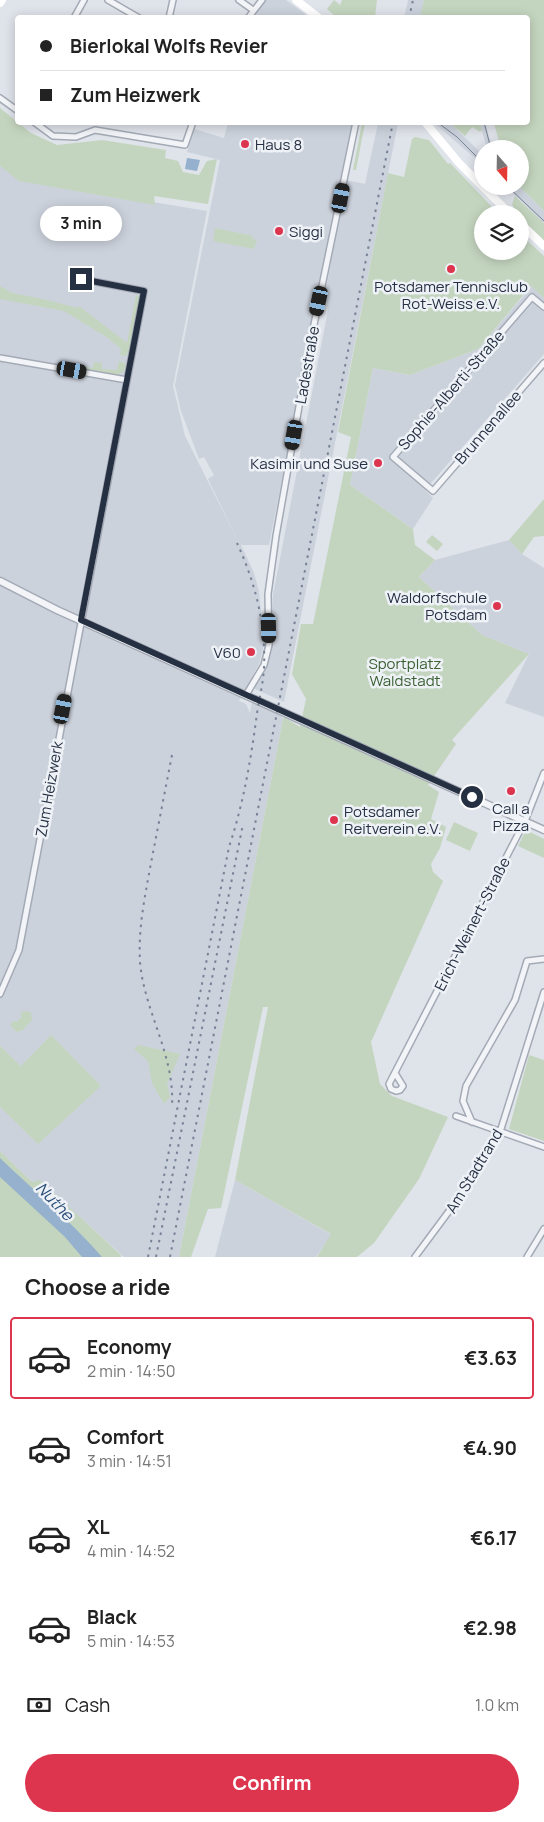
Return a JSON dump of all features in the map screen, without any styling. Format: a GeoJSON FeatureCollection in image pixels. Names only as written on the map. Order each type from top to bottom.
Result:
{"type":"FeatureCollection","features":[{"type":"Feature","properties":{"kind":"main road"},"geometry":{"type":"LineString","coordinates":[[296,0],[314,15]]}},
{"type":"Feature","properties":{"kind":"main road"},"geometry":{"type":"LineString","coordinates":[[428,125],[459,162],[501,205]]}},
{"type":"Feature","properties":{"kind":"main road"},"geometry":{"type":"LineString","coordinates":[[529,232],[544,246]]}},
{"type":"Feature","properties":{"kind":"street"},"geometry":{"type":"LineString","coordinates":[[76,15],[84,0]]}},
{"type":"Feature","properties":{"kind":"street"},"geometry":{"type":"LineString","coordinates":[[108,0],[134,15]]}},
{"type":"Feature","properties":{"kind":"street"},"geometry":{"type":"LineString","coordinates":[[120,7],[123,0]]}},
{"type":"Feature","properties":{"kind":"street"},"geometry":{"type":"LineString","coordinates":[[170,15],[173,0]]}},
{"type":"Feature","properties":{"kind":"street"},"geometry":{"type":"LineString","coordinates":[[239,0],[253,10]]}},
{"type":"Feature","properties":{"kind":"street"},"geometry":{"type":"LineString","coordinates":[[250,15],[262,0]]}},
{"type":"Feature","properties":{"kind":"street"},"geometry":{"type":"LineString","coordinates":[[0,98],[15,109]]}},
{"type":"Feature","properties":{"kind":"street"},"geometry":{"type":"LineString","coordinates":[[38,125],[53,136],[76,137],[95,130],[185,145],[192,125]]}},
{"type":"Feature","properties":{"kind":"street","name":"Ladestraße"},"geometry":{"type":"LineString","coordinates":[[246,694],[264,665],[269,646],[268,594],[276,536],[311,339],[355,125]]}},
{"type":"Feature","properties":{"kind":"street","name":"Zum Heizwerk"},"geometry":{"type":"LineString","coordinates":[[0,994],[19,950],[144,291],[81,279]]}},
{"type":"Feature","properties":{"kind":"street","name":"Sophie-Alberti-Straße"},"geometry":{"type":"LineString","coordinates":[[433,491],[393,457],[532,297],[544,307]]}},
{"type":"Feature","properties":{"kind":"street"},"geometry":{"type":"LineString","coordinates":[[0,358],[127,380]]}},
{"type":"Feature","properties":{"kind":"street","name":"Brunnenallee"},"geometry":{"type":"LineString","coordinates":[[433,491],[544,363]]}},
{"type":"Feature","properties":{"kind":"street"},"geometry":{"type":"LineString","coordinates":[[0,582],[544,830]]}},
{"type":"Feature","properties":{"kind":"street","name":"Erich-Weinert-Straße"},"geometry":{"type":"LineString","coordinates":[[395,1073],[525,821],[544,773]]}},
{"type":"Feature","properties":{"kind":"street"},"geometry":{"type":"LineString","coordinates":[[472,1122],[463,1101],[466,1086],[515,1000],[527,961],[544,960]]}},
{"type":"Feature","properties":{"kind":"street","name":"Am Stadtrand"},"geometry":{"type":"LineString","coordinates":[[415,1257],[461,1195],[500,1132],[544,992]]}},
{"type":"Feature","properties":{"kind":"street"},"geometry":{"type":"LineString","coordinates":[[537,1016],[544,1018]]}},
{"type":"Feature","properties":{"kind":"street"},"geometry":{"type":"LineString","coordinates":[[456,1116],[544,1147]]}},
{"type":"Feature","properties":{"kind":"street"},"geometry":{"type":"LineString","coordinates":[[527,1257],[544,1229]]}},
{"type":"Feature","properties":{"kind":"shaded area"},"geometry":{"type":"Polygon","coordinates":[[[265,0],[286,0],[306,15],[254,15],[265,0]]]}},
{"type":"Feature","properties":{"kind":"shaded area"},"geometry":{"type":"Polygon","coordinates":[[[408,0],[424,0],[421,15],[405,15],[408,0]]]}},
{"type":"Feature","properties":{"kind":"shaded area"},"geometry":{"type":"Polygon","coordinates":[[[227,125],[353,125],[269,545],[241,545],[254,573],[259,591],[264,644],[259,664],[239,701],[246,704],[250,713],[252,702],[280,713],[283,719],[179,1257],[124,1257],[40,1181],[32,1182],[0,1151],[0,164],[20,180],[207,211],[173,386],[185,436],[240,545],[208,479],[214,475],[204,457],[199,459],[181,411],[175,385],[220,160],[187,152],[194,129],[224,138],[227,125]]]}},
{"type":"Feature","properties":{"kind":"shaded area"},"geometry":{"type":"Polygon","coordinates":[[[378,125],[398,125],[284,702],[255,689],[255,686],[268,664],[272,649],[273,595],[328,310],[325,295],[346,180],[365,184],[378,125]]]}},
{"type":"Feature","properties":{"kind":"shaded area"},"geometry":{"type":"Polygon","coordinates":[[[436,125],[452,125],[474,146],[474,157],[436,125]]]}},
{"type":"Feature","properties":{"kind":"shaded area"},"geometry":{"type":"Polygon","coordinates":[[[481,125],[486,125],[490,140],[485,140],[481,125]]]}},
{"type":"Feature","properties":{"kind":"shaded area"},"geometry":{"type":"Polygon","coordinates":[[[515,195],[528,195],[544,211],[544,223],[529,208],[529,205],[526,205],[515,195]]]}},
{"type":"Feature","properties":{"kind":"shaded area"},"geometry":{"type":"Polygon","coordinates":[[[532,286],[544,298],[544,354],[425,490],[433,498],[413,529],[350,485],[373,368],[410,375],[478,349],[532,286]]]}},
{"type":"Feature","properties":{"kind":"shaded area","name":"Waldorfschule Potsdam"},"geometry":{"type":"Polygon","coordinates":[[[509,540],[522,554],[544,568],[544,717],[505,703],[529,654],[482,635],[419,577],[435,560],[509,540]]]}},
{"type":"Feature","properties":{"kind":"shaded area"},"geometry":{"type":"Polygon","coordinates":[[[235,1180],[332,1235],[316,1257],[215,1257],[235,1180]]]}},
{"type":"Feature","properties":{"kind":"green space"},"geometry":{"type":"Polygon","coordinates":[[[334,0],[340,5],[342,0],[377,0],[375,15],[334,15],[327,9],[334,0]]]}},
{"type":"Feature","properties":{"kind":"green space"},"geometry":{"type":"Polygon","coordinates":[[[424,0],[544,0],[544,211],[528,195],[529,140],[499,140],[495,125],[530,125],[530,15],[420,15],[424,0]]]}},
{"type":"Feature","properties":{"kind":"green space"},"geometry":{"type":"Polygon","coordinates":[[[0,108],[15,120],[15,125],[21,125],[31,133],[57,145],[102,140],[166,150],[165,158],[178,161],[183,172],[199,175],[207,161],[217,159],[208,204],[154,196],[155,205],[19,181],[0,166],[0,108]]]}},
{"type":"Feature","properties":{"kind":"green space"},"geometry":{"type":"Polygon","coordinates":[[[362,125],[365,125],[356,170],[353,170],[362,125]]]}},
{"type":"Feature","properties":{"kind":"green space"},"geometry":{"type":"Polygon","coordinates":[[[452,125],[481,125],[482,130],[480,132],[472,127],[465,136],[452,125]]]}},
{"type":"Feature","properties":{"kind":"green space","name":"Sportplatz Waldstadt"},"geometry":{"type":"Polygon","coordinates":[[[415,137],[429,140],[448,164],[450,163],[474,188],[474,195],[481,195],[490,205],[474,205],[474,260],[529,260],[529,242],[544,256],[544,298],[531,286],[478,349],[410,375],[373,368],[350,485],[413,529],[415,545],[435,560],[419,577],[482,635],[529,654],[452,740],[456,744],[428,785],[439,792],[431,819],[446,827],[440,848],[431,864],[433,872],[443,881],[371,1042],[380,1084],[392,1096],[448,1117],[419,1179],[374,1243],[357,1257],[317,1257],[331,1234],[235,1180],[268,1007],[263,1007],[221,1208],[208,1209],[191,1257],[179,1257],[283,719],[284,717],[300,727],[306,699],[292,674],[301,624],[313,624],[351,437],[338,432],[388,173],[404,177],[412,139],[415,137]]]}},
{"type":"Feature","properties":{"kind":"green space"},"geometry":{"type":"Polygon","coordinates":[[[515,196],[525,205],[512,205],[515,196]]]}},
{"type":"Feature","properties":{"kind":"green space"},"geometry":{"type":"Polygon","coordinates":[[[529,209],[544,223],[544,241],[529,227],[529,209]]]}},
{"type":"Feature","properties":{"kind":"green space"},"geometry":{"type":"Polygon","coordinates":[[[215,228],[253,236],[252,239],[257,240],[254,249],[213,241],[215,228]]]}},
{"type":"Feature","properties":{"kind":"green space"},"geometry":{"type":"Polygon","coordinates":[[[0,286],[12,293],[78,308],[79,306],[127,343],[136,295],[141,296],[131,350],[125,356],[120,355],[121,349],[108,338],[64,311],[0,299],[0,286]]]}},
{"type":"Feature","properties":{"kind":"green space"},"geometry":{"type":"Polygon","coordinates":[[[119,361],[126,364],[124,371],[117,375],[85,369],[85,367],[93,368],[94,362],[102,363],[102,369],[117,370],[119,361]]]}},
{"type":"Feature","properties":{"kind":"green space"},"geometry":{"type":"Polygon","coordinates":[[[544,499],[544,536],[534,537],[522,554],[509,540],[544,499]]]}},
{"type":"Feature","properties":{"kind":"green space"},"geometry":{"type":"Polygon","coordinates":[[[432,535],[443,544],[437,551],[426,542],[432,535]]]}},
{"type":"Feature","properties":{"kind":"green space"},"geometry":{"type":"Polygon","coordinates":[[[454,822],[478,833],[470,851],[446,840],[454,822]]]}},
{"type":"Feature","properties":{"kind":"green space"},"geometry":{"type":"Polygon","coordinates":[[[526,830],[544,839],[544,858],[518,846],[526,830]]]}},
{"type":"Feature","properties":{"kind":"green space"},"geometry":{"type":"Polygon","coordinates":[[[23,1011],[31,1012],[32,1020],[23,1030],[17,1032],[11,1026],[11,1023],[16,1022],[22,1017],[20,1014],[23,1011]]]}},
{"type":"Feature","properties":{"kind":"green space"},"geometry":{"type":"Polygon","coordinates":[[[51,1035],[101,1086],[38,1144],[0,1107],[0,1046],[21,1066],[51,1035]]]}},
{"type":"Feature","properties":{"kind":"green space"},"geometry":{"type":"Polygon","coordinates":[[[138,1045],[180,1054],[167,1084],[170,1097],[164,1104],[152,1083],[148,1061],[134,1049],[138,1045]]]}},
{"type":"Feature","properties":{"kind":"green space"},"geometry":{"type":"Polygon","coordinates":[[[529,1055],[544,1060],[544,1141],[509,1129],[529,1055]]]}},
{"type":"Feature","properties":{"kind":"green space"},"geometry":{"type":"Polygon","coordinates":[[[0,1151],[32,1182],[40,1180],[121,1257],[0,1257],[0,1151]]]}},
{"type":"Feature","properties":{"kind":"water"},"geometry":{"type":"Polygon","coordinates":[[[187,158],[200,160],[197,171],[185,169],[187,158]]]}},
{"type":"Feature","properties":{"kind":"water"},"geometry":{"type":"Polygon","coordinates":[[[0,1158],[102,1257],[82,1257],[65,1237],[0,1177],[0,1158]]]}},
{"type":"Feature","properties":{"kind":"tram line"},"geometry":{"type":"LineString","coordinates":[[441,125],[457,137],[474,154]]}},
{"type":"Feature","properties":{"kind":"tram line"},"geometry":{"type":"LineString","coordinates":[[485,125],[489,140]]}},
{"type":"Feature","properties":{"kind":"tram line"},"geometry":{"type":"LineString","coordinates":[[517,195],[544,221]]}},
{"type":"Feature","properties":{"kind":"railway"},"geometry":{"type":"LineString","coordinates":[[410,15],[413,0]]}},
{"type":"Feature","properties":{"kind":"railway"},"geometry":{"type":"LineString","coordinates":[[170,1257],[392,125]]}},
{"type":"Feature","properties":{"kind":"railway"},"geometry":{"type":"LineString","coordinates":[[148,1257],[229,847],[246,784],[263,675],[264,652],[261,619],[254,588],[237,543]]}},
{"type":"Feature","properties":{"kind":"railway"},"geometry":{"type":"LineString","coordinates":[[172,755],[144,900],[140,949],[140,962],[147,998],[169,1069],[172,1087],[172,1106]]}},
{"type":"Feature","properties":{"kind":"railway"},"geometry":{"type":"LineString","coordinates":[[156,1257],[243,824]]}},
{"type":"Feature","properties":{"kind":"place","name":"Haus 8"},"geometry":{"type":"Point","coordinates":[245,144]}},
{"type":"Feature","properties":{"kind":"place","name":"Siggi"},"geometry":{"type":"Point","coordinates":[279,231]}},
{"type":"Feature","properties":{"kind":"place","name":"Potsdamer Tennisclub Rot-Weiss e.V."},"geometry":{"type":"Point","coordinates":[451,269]}},
{"type":"Feature","properties":{"kind":"place","name":"Kasimir und Suse"},"geometry":{"type":"Point","coordinates":[378,463]}},
{"type":"Feature","properties":{"kind":"place","name":"Waldorfschule Potsdam"},"geometry":{"type":"Point","coordinates":[497,606]}},
{"type":"Feature","properties":{"kind":"place","name":"V60"},"geometry":{"type":"Point","coordinates":[251,652]}},
{"type":"Feature","properties":{"kind":"place","name":"Call a Pizza"},"geometry":{"type":"Point","coordinates":[511,791]}},
{"type":"Feature","properties":{"kind":"place","name":"Potsdamer Reitverein e.V."},"geometry":{"type":"Point","coordinates":[334,820]}},
{"type":"Feature","properties":{"kind":"route"},"geometry":{"type":"LineString","coordinates":[[81,279],[144,291],[81,620],[472,797]]}},
{"type":"Feature","properties":{"kind":"water label","name":"Nuthe"},"geometry":{"type":"Point","coordinates":[55,1201]}}]}
